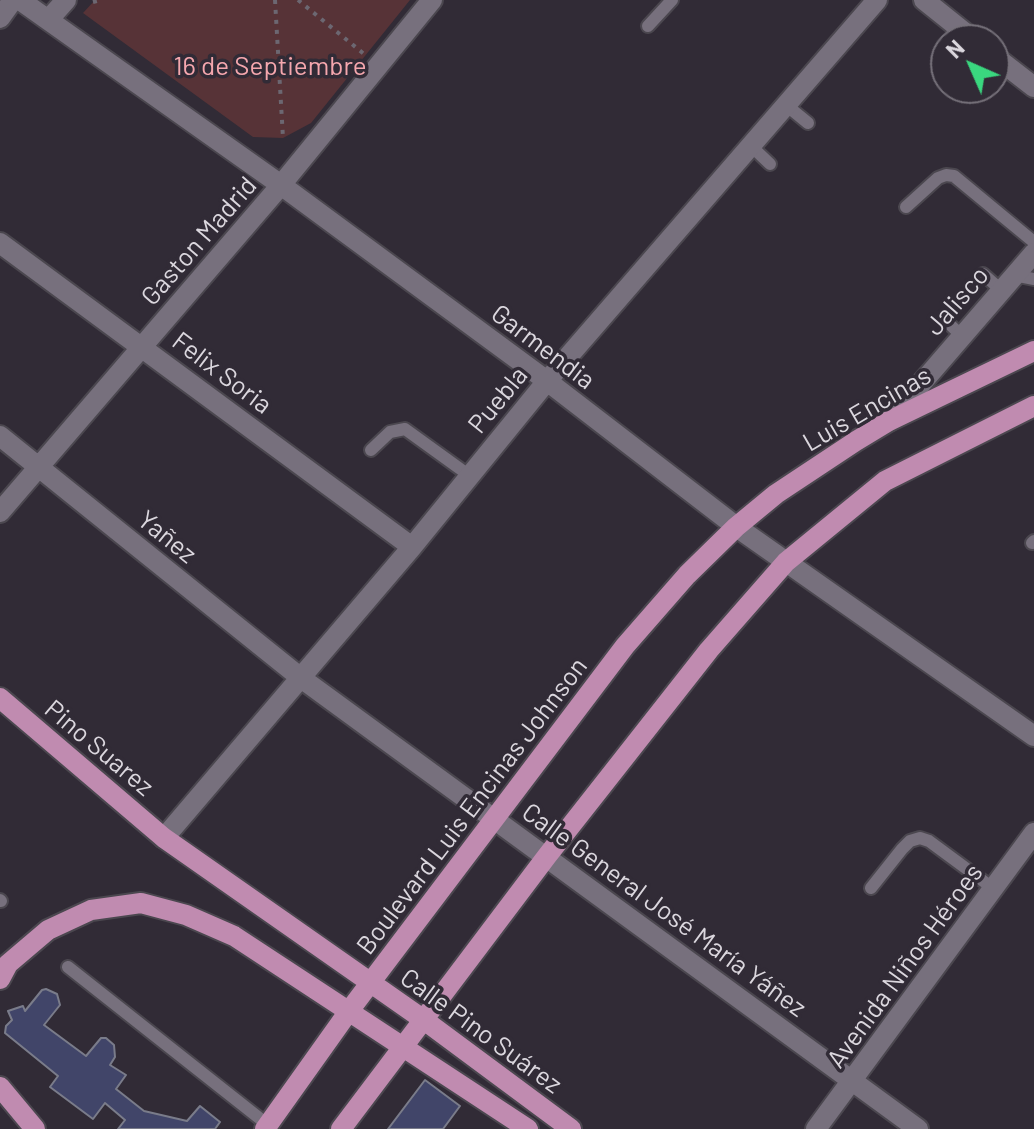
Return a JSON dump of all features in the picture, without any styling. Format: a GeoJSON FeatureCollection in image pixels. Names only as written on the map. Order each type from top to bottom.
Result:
{"type":"FeatureCollection","features":[{"type":"Feature","properties":{"kind":"main road","name":"Luis Encinas"},"geometry":{"type":"LineString","coordinates":[[736,527],[776,494],[889,421],[1034,351]]}},
{"type":"Feature","properties":{"kind":"main road"},"geometry":{"type":"LineString","coordinates":[[341,1129],[547,856],[709,650],[786,562],[885,481],[1034,406]]}},
{"type":"Feature","properties":{"kind":"main road","name":"Boulevard Luis Encinas Johnson"},"geometry":{"type":"LineString","coordinates":[[267,1127],[349,1011],[625,646],[687,575],[736,527]]}},
{"type":"Feature","properties":{"kind":"main road","name":"Pino Suarez"},"geometry":{"type":"LineString","coordinates":[[0,698],[164,838]]}},
{"type":"Feature","properties":{"kind":"main road","name":"Calle Pino Suárez"},"geometry":{"type":"LineString","coordinates":[[164,838],[424,1020],[571,1129]]}},
{"type":"Feature","properties":{"kind":"main road"},"geometry":{"type":"LineString","coordinates":[[0,979],[8,964],[48,930],[91,910],[141,903],[186,915],[234,936],[528,1129]]}},
{"type":"Feature","properties":{"kind":"main road"},"geometry":{"type":"LineString","coordinates":[[0,1087],[35,1129]]}},
{"type":"Feature","properties":{"kind":"street"},"geometry":{"type":"LineString","coordinates":[[0,18],[13,0]]}},
{"type":"Feature","properties":{"kind":"street","name":"Garmendia"},"geometry":{"type":"LineString","coordinates":[[20,0],[281,185],[547,381],[736,527],[1034,736]]}},
{"type":"Feature","properties":{"kind":"street"},"geometry":{"type":"LineString","coordinates":[[49,19],[66,0]]}},
{"type":"Feature","properties":{"kind":"street","name":"Gaston Madrid"},"geometry":{"type":"LineString","coordinates":[[0,512],[281,185],[432,0]]}},
{"type":"Feature","properties":{"kind":"street","name":"Puebla"},"geometry":{"type":"LineString","coordinates":[[164,838],[412,547],[547,381],[877,0]]}},
{"type":"Feature","properties":{"kind":"street"},"geometry":{"type":"LineString","coordinates":[[924,0],[954,24]]}},
{"type":"Feature","properties":{"kind":"street"},"geometry":{"type":"LineString","coordinates":[[1010,68],[1034,87]]}},
{"type":"Feature","properties":{"kind":"street","name":"Felix Soria"},"geometry":{"type":"LineString","coordinates":[[0,243],[412,547]]}},
{"type":"Feature","properties":{"kind":"street","name":"Jalisco"},"geometry":{"type":"LineString","coordinates":[[889,421],[961,335],[1016,281],[1034,253]]}},
{"type":"Feature","properties":{"kind":"street","name":"Yañez"},"geometry":{"type":"LineString","coordinates":[[0,436],[301,678]]}},
{"type":"Feature","properties":{"kind":"street","name":"Calle General José María Yáñez"},"geometry":{"type":"LineString","coordinates":[[301,678],[918,1129]]}},
{"type":"Feature","properties":{"kind":"street","name":"Avenida Niños Héroes"},"geometry":{"type":"LineString","coordinates":[[816,1129],[1034,833]]}},
{"type":"Feature","properties":{"kind":"lane"},"geometry":{"type":"LineString","coordinates":[[648,26],[672,0]]}},
{"type":"Feature","properties":{"kind":"lane"},"geometry":{"type":"LineString","coordinates":[[786,105],[808,123]]}},
{"type":"Feature","properties":{"kind":"lane"},"geometry":{"type":"LineString","coordinates":[[750,145],[770,164]]}},
{"type":"Feature","properties":{"kind":"lane"},"geometry":{"type":"LineString","coordinates":[[906,207],[938,178],[954,176],[1034,242]]}},
{"type":"Feature","properties":{"kind":"lane"},"geometry":{"type":"LineString","coordinates":[[983,274],[1016,281]]}},
{"type":"Feature","properties":{"kind":"lane"},"geometry":{"type":"LineString","coordinates":[[944,319],[961,335]]}},
{"type":"Feature","properties":{"kind":"lane"},"geometry":{"type":"LineString","coordinates":[[371,450],[390,432],[405,429],[470,476]]}},
{"type":"Feature","properties":{"kind":"lane"},"geometry":{"type":"LineString","coordinates":[[871,888],[902,849],[910,841],[920,838],[929,841],[994,889]]}},
{"type":"Feature","properties":{"kind":"lane"},"geometry":{"type":"LineString","coordinates":[[68,967],[267,1127]]}},
{"type":"Feature","properties":{"kind":"path"},"geometry":{"type":"LineString","coordinates":[[93,2],[101,0]]}},
{"type":"Feature","properties":{"kind":"path"},"geometry":{"type":"LineString","coordinates":[[275,0],[283,138]]}},
{"type":"Feature","properties":{"kind":"path"},"geometry":{"type":"LineString","coordinates":[[298,0],[365,56]]}},
{"type":"Feature","properties":{"kind":"green space","name":"16 de Septiembre"},"geometry":{"type":"Polygon","coordinates":[[[95,0],[410,0],[311,123],[283,138],[253,137],[83,13],[95,0]]]}},
{"type":"Feature","properties":{"kind":"building"},"geometry":{"type":"Polygon","coordinates":[[[46,989],[57,994],[60,1005],[44,1025],[86,1056],[101,1038],[114,1045],[115,1057],[110,1065],[126,1075],[116,1089],[144,1111],[187,1121],[200,1106],[220,1122],[215,1129],[118,1129],[125,1120],[105,1103],[93,1119],[50,1087],[58,1076],[5,1033],[6,1026],[12,1020],[8,1011],[23,1006],[25,1011],[46,989]]]}},
{"type":"Feature","properties":{"kind":"building"},"geometry":{"type":"Polygon","coordinates":[[[425,1080],[460,1106],[443,1129],[388,1129],[425,1080]]]}}]}
